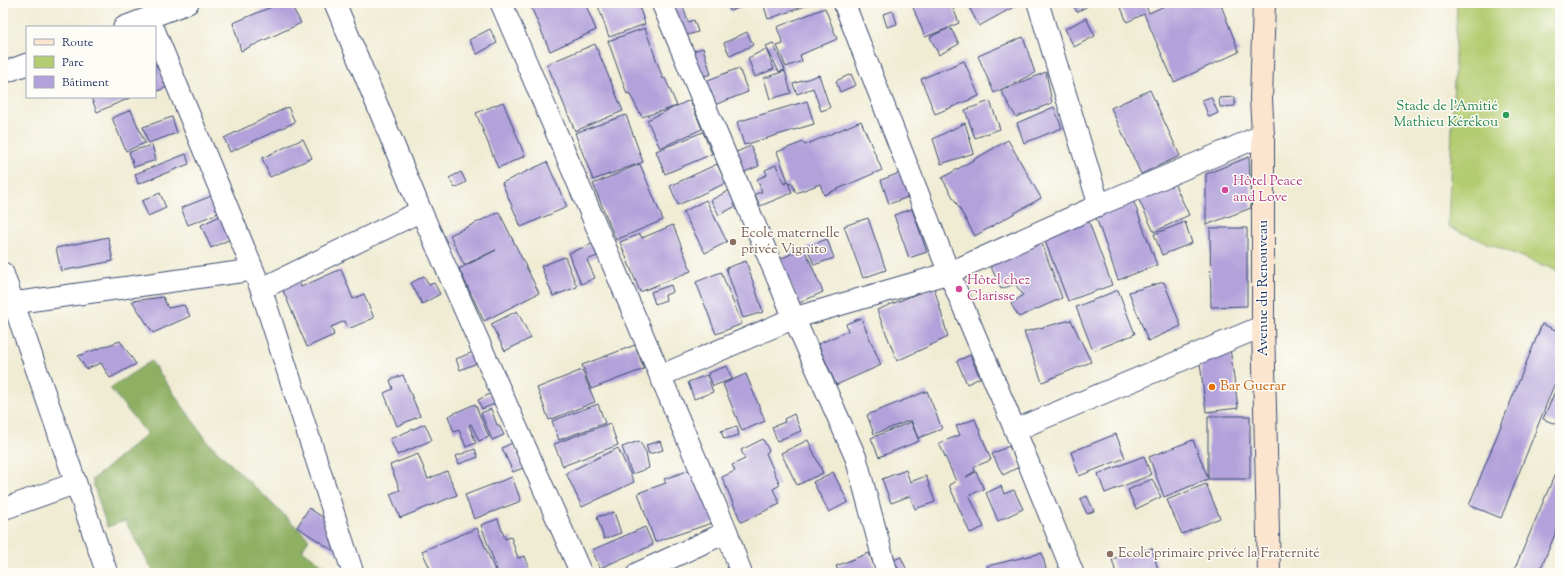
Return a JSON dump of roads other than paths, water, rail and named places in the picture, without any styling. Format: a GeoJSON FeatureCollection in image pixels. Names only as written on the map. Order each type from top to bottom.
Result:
{"type":"FeatureCollection","features":[{"type":"Feature","properties":{"kind":"main road","name":"Avenue du Renouveau"},"geometry":{"type":"LineString","coordinates":[[1264,3],[1261,99],[1263,135],[1263,326],[1269,573]]}},
{"type":"Feature","properties":{"kind":"street"},"geometry":{"type":"LineString","coordinates":[[152,26],[188,3]]}},
{"type":"Feature","properties":{"kind":"street"},"geometry":{"type":"LineString","coordinates":[[335,3],[421,211],[581,573]]}},
{"type":"Feature","properties":{"kind":"street"},"geometry":{"type":"LineString","coordinates":[[501,3],[727,532],[741,573]]}},
{"type":"Feature","properties":{"kind":"street"},"geometry":{"type":"LineString","coordinates":[[662,3],[794,318],[856,458],[887,573]]}},
{"type":"Feature","properties":{"kind":"street"},"geometry":{"type":"LineString","coordinates":[[844,3],[949,273],[1073,573]]}},
{"type":"Feature","properties":{"kind":"street"},"geometry":{"type":"LineString","coordinates":[[1038,3],[1099,205]]}},
{"type":"Feature","properties":{"kind":"street"},"geometry":{"type":"LineString","coordinates":[[156,36],[261,289],[353,573]]}},
{"type":"Feature","properties":{"kind":"street"},"geometry":{"type":"LineString","coordinates":[[3,74],[26,64]]}},
{"type":"Feature","properties":{"kind":"street"},"geometry":{"type":"LineString","coordinates":[[660,376],[794,318],[949,273],[1099,205],[1263,135]]}},
{"type":"Feature","properties":{"kind":"street"},"geometry":{"type":"LineString","coordinates":[[261,289],[421,211]]}},
{"type":"Feature","properties":{"kind":"street"},"geometry":{"type":"LineString","coordinates":[[12,317],[253,270]]}},
{"type":"Feature","properties":{"kind":"street"},"geometry":{"type":"LineString","coordinates":[[3,273],[12,317],[76,483],[107,573]]}},
{"type":"Feature","properties":{"kind":"street"},"geometry":{"type":"LineString","coordinates":[[1015,430],[1263,326]]}},
{"type":"Feature","properties":{"kind":"street"},"geometry":{"type":"LineString","coordinates":[[3,509],[76,483]]}},
{"type":"Feature","properties":{"kind":"street"},"geometry":{"type":"LineString","coordinates":[[638,573],[727,532]]}},
{"type":"Feature","properties":{"kind":"place","name":"Stade de l'Amitié Mathieu Kérékou"},"geometry":{"type":"Point","coordinates":[1506,115]}},
{"type":"Feature","properties":{"kind":"place","name":"Hôtel Peace and Love"},"geometry":{"type":"Point","coordinates":[1225,190]}},
{"type":"Feature","properties":{"kind":"place","name":"Ecole maternelle privée Vignito"},"geometry":{"type":"Point","coordinates":[733,242]}},
{"type":"Feature","properties":{"kind":"place","name":"Hôtel chez Clarisse"},"geometry":{"type":"Point","coordinates":[959,289]}},
{"type":"Feature","properties":{"kind":"place","name":"Bar Guerar"},"geometry":{"type":"Point","coordinates":[1212,387]}},
{"type":"Feature","properties":{"kind":"place","name":"Ecole primaire privée la Fraternité"},"geometry":{"type":"Point","coordinates":[1110,554]}}]}
